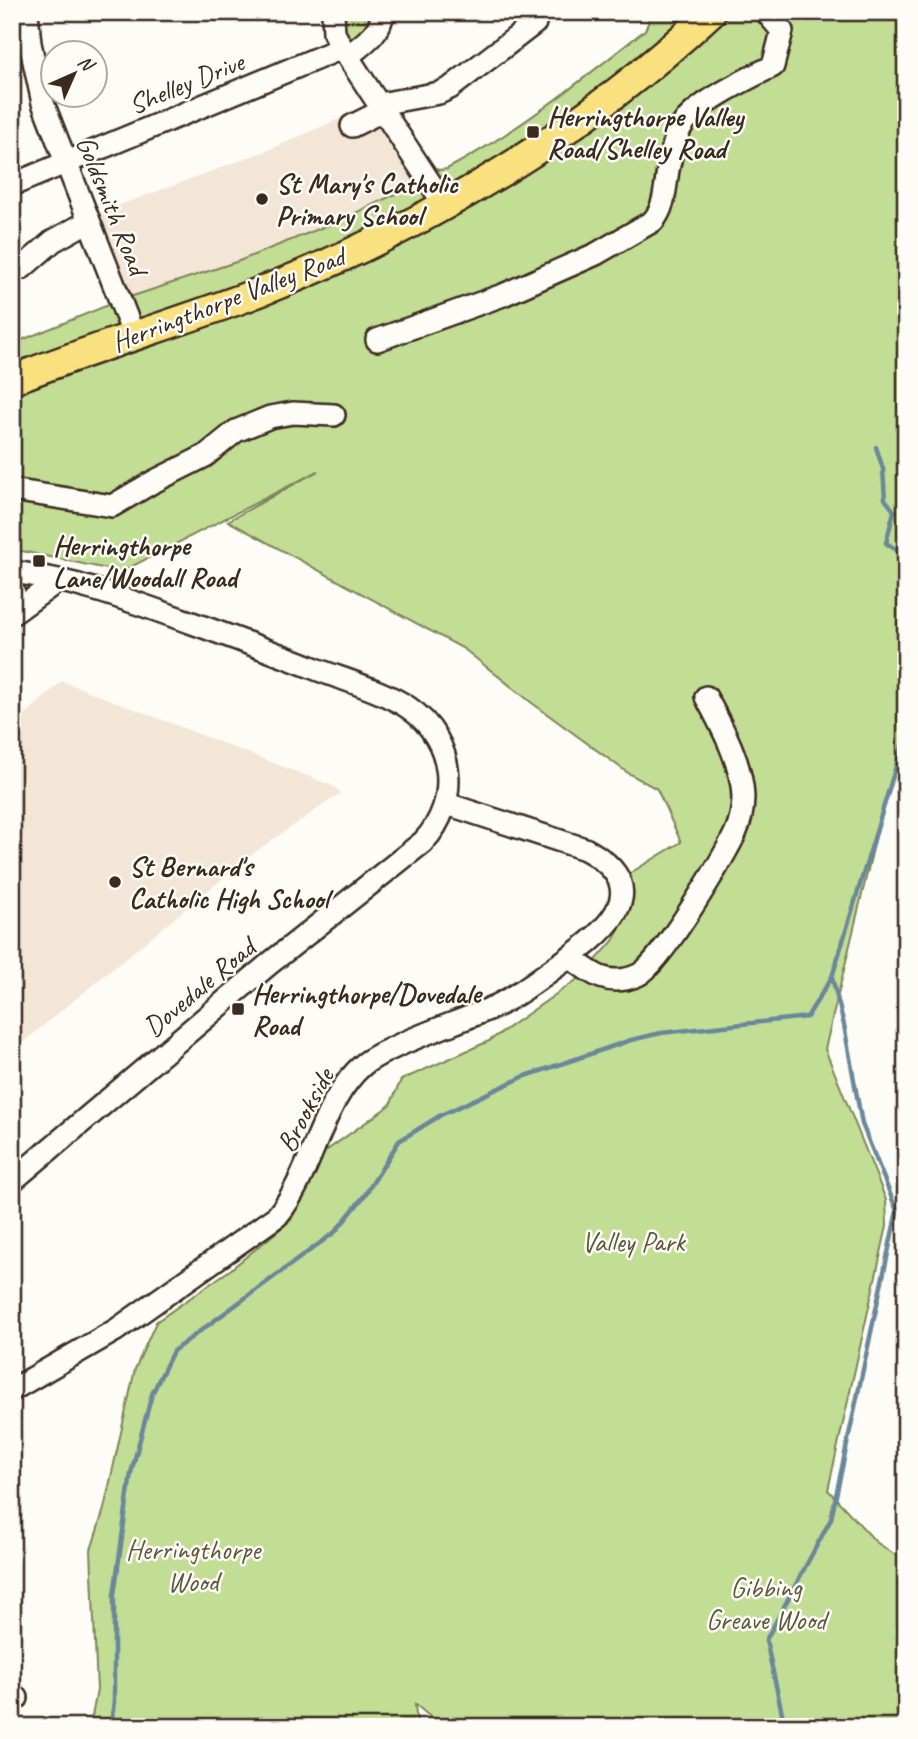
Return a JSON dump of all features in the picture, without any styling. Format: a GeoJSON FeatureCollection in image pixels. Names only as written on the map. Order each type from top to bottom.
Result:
{"type":"FeatureCollection","features":[{"type":"Feature","properties":{"kind":"main road","name":"Herringthorpe Valley Road"},"geometry":{"type":"LineString","coordinates":[[12,380],[215,309],[313,270],[399,229],[554,138],[632,80],[696,17]]}},
{"type":"Feature","properties":{"kind":"street","name":"Goldsmith Road"},"geometry":{"type":"LineString","coordinates":[[27,12],[40,92],[65,163],[135,336]]}},
{"type":"Feature","properties":{"kind":"street"},"geometry":{"type":"LineString","coordinates":[[333,12],[334,33],[444,204]]}},
{"type":"Feature","properties":{"kind":"street","name":"Shelley Drive"},"geometry":{"type":"LineString","coordinates":[[12,185],[345,52],[376,31],[381,24],[383,12]]}},
{"type":"Feature","properties":{"kind":"street"},"geometry":{"type":"LineString","coordinates":[[377,340],[514,290],[596,254],[653,221],[663,203],[673,149],[683,124],[733,86],[773,66],[782,32],[766,12]]}},
{"type":"Feature","properties":{"kind":"street"},"geometry":{"type":"LineString","coordinates":[[352,125],[382,107],[450,88],[535,23]]}},
{"type":"Feature","properties":{"kind":"street"},"geometry":{"type":"LineString","coordinates":[[22,268],[53,241],[89,221]]}},
{"type":"Feature","properties":{"kind":"street"},"geometry":{"type":"LineString","coordinates":[[12,490],[112,506],[153,481],[205,456],[236,431],[270,417],[293,413],[334,415]]}},
{"type":"Feature","properties":{"kind":"street"},"geometry":{"type":"LineString","coordinates":[[12,572],[105,591],[286,657],[408,708],[435,736],[443,754],[449,785],[447,804]]}},
{"type":"Feature","properties":{"kind":"street"},"geometry":{"type":"LineString","coordinates":[[12,587],[15,611],[58,580]]}},
{"type":"Feature","properties":{"kind":"street"},"geometry":{"type":"LineString","coordinates":[[570,957],[598,978],[625,979],[649,969],[736,832],[743,797],[740,777],[734,756],[706,697]]}},
{"type":"Feature","properties":{"kind":"street","name":"Brookside"},"geometry":{"type":"LineString","coordinates":[[12,1390],[116,1330],[277,1216],[296,1189],[341,1094],[364,1064],[419,1036],[498,1005],[570,957],[617,915],[621,888],[614,871],[603,858],[585,849],[447,804]]}},
{"type":"Feature","properties":{"kind":"street","name":"Dovedale Road"},"geometry":{"type":"LineString","coordinates":[[12,1181],[269,964],[423,842],[433,831],[447,804]]}},
{"type":"Feature","properties":{"kind":"shaded area","name":"St Mary's Catholic Primary School"},"geometry":{"type":"Polygon","coordinates":[[[368,106],[418,183],[341,220],[239,261],[130,297],[96,214],[271,149],[368,106]]]}},
{"type":"Feature","properties":{"kind":"shaded area","name":"St Bernard's Catholic High School"},"geometry":{"type":"Polygon","coordinates":[[[62,681],[333,786],[341,793],[259,849],[12,1051],[12,727],[62,681]]]}},
{"type":"Feature","properties":{"kind":"green space"},"geometry":{"type":"Polygon","coordinates":[[[340,12],[377,12],[376,21],[352,40],[346,37],[340,12]]]}},
{"type":"Feature","properties":{"kind":"green space"},"geometry":{"type":"Polygon","coordinates":[[[648,12],[672,12],[677,22],[676,29],[615,83],[446,191],[429,166],[439,170],[447,169],[525,122],[645,30],[649,21],[648,12]]]}},
{"type":"Feature","properties":{"kind":"green space","name":"Valley Park"},"geometry":{"type":"Polygon","coordinates":[[[724,12],[906,12],[906,733],[876,836],[825,1049],[886,1200],[887,1226],[828,1490],[876,1542],[906,1562],[906,1727],[442,1727],[415,1704],[417,1727],[90,1727],[97,1690],[91,1550],[104,1509],[135,1369],[156,1322],[230,1270],[291,1220],[323,1153],[390,1105],[401,1080],[489,1041],[582,976],[613,941],[631,908],[627,875],[681,842],[657,789],[628,773],[464,649],[228,521],[318,471],[121,572],[12,549],[12,392],[301,288],[724,12]]]}},
{"type":"Feature","properties":{"kind":"green space"},"geometry":{"type":"Polygon","coordinates":[[[418,183],[425,193],[425,200],[377,232],[160,319],[135,320],[130,297],[239,261],[341,220],[418,183]]]}},
{"type":"Feature","properties":{"kind":"green space"},"geometry":{"type":"Polygon","coordinates":[[[113,303],[118,320],[114,330],[12,367],[12,344],[113,303]]]}},
{"type":"Feature","properties":{"kind":"waterway"},"geometry":{"type":"LineString","coordinates":[[876,447],[883,469],[885,499],[894,511],[886,543],[900,552],[906,562]]}},
{"type":"Feature","properties":{"kind":"waterway"},"geometry":{"type":"LineString","coordinates":[[906,581],[906,590]]}},
{"type":"Feature","properties":{"kind":"waterway"},"geometry":{"type":"LineString","coordinates":[[111,1727],[114,1701],[114,1595],[131,1473],[152,1394],[173,1351],[335,1232],[365,1195],[399,1141],[441,1115],[523,1077],[631,1040],[661,1033],[807,1017],[832,977],[906,733]]}},
{"type":"Feature","properties":{"kind":"waterway"},"geometry":{"type":"LineString","coordinates":[[785,1727],[766,1640],[831,1519],[897,1211],[862,1124],[844,1025],[832,977]]}},
{"type":"Feature","properties":{"kind":"place","name":"Herringthorpe Valley Road/Shelley Road"},"geometry":{"type":"Point","coordinates":[533,132]}},
{"type":"Feature","properties":{"kind":"place","name":"St Mary's Catholic Primary School"},"geometry":{"type":"Point","coordinates":[262,199]}},
{"type":"Feature","properties":{"kind":"place","name":"Herringthorpe Lane/Woodall Road"},"geometry":{"type":"Point","coordinates":[39,561]}},
{"type":"Feature","properties":{"kind":"place","name":"St Bernard's Catholic High School"},"geometry":{"type":"Point","coordinates":[115,882]}},
{"type":"Feature","properties":{"kind":"place","name":"Herringthorpe/Dovedale Road"},"geometry":{"type":"Point","coordinates":[238,1009]}},
{"type":"Feature","properties":{"kind":"park label","name":"Herringthorpe Wood"},"geometry":{"type":"Point","coordinates":[193,1565]}},
{"type":"Feature","properties":{"kind":"park label","name":"Gibbing Greave Wood"},"geometry":{"type":"Point","coordinates":[766,1603]}}]}
